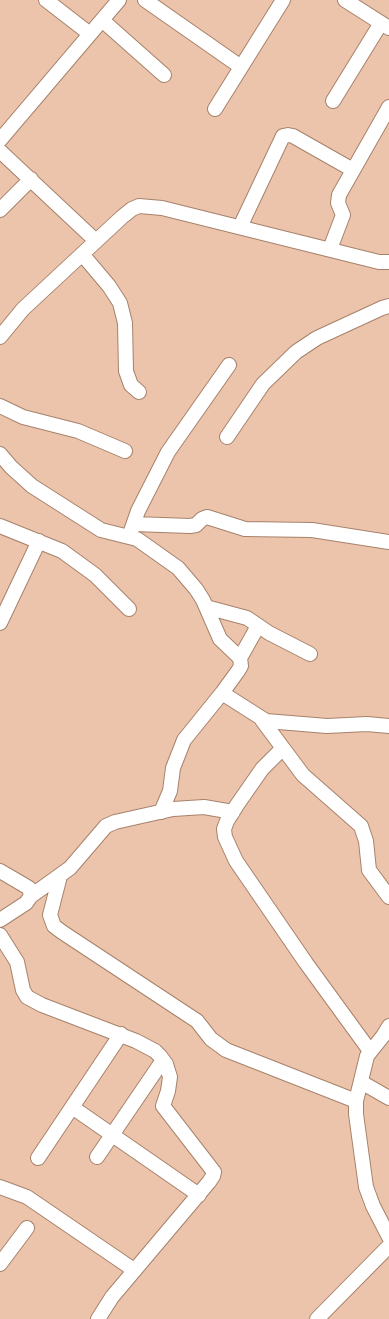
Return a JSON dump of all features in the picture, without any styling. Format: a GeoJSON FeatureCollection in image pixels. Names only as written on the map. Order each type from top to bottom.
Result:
{"type":"FeatureCollection","features":[{"type":"Feature","properties":{"kind":"street"},"geometry":{"type":"LineString","coordinates":[[46,0],[90,34]]}},
{"type":"Feature","properties":{"kind":"street"},"geometry":{"type":"LineString","coordinates":[[0,140],[119,0]]}},
{"type":"Feature","properties":{"kind":"street"},"geometry":{"type":"LineString","coordinates":[[145,0],[241,67]]}},
{"type":"Feature","properties":{"kind":"street"},"geometry":{"type":"LineString","coordinates":[[215,109],[283,0]]}},
{"type":"Feature","properties":{"kind":"street"},"geometry":{"type":"LineString","coordinates":[[333,101],[385,25],[345,0]]}},
{"type":"Feature","properties":{"kind":"street"},"geometry":{"type":"LineString","coordinates":[[102,20],[164,75]]}},
{"type":"Feature","properties":{"kind":"street"},"geometry":{"type":"LineString","coordinates":[[330,249],[343,214],[338,198],[387,113]]}},
{"type":"Feature","properties":{"kind":"street"},"geometry":{"type":"LineString","coordinates":[[240,227],[284,136],[293,136],[353,170]]}},
{"type":"Feature","properties":{"kind":"street"},"geometry":{"type":"LineString","coordinates":[[0,151],[96,241]]}},
{"type":"Feature","properties":{"kind":"street"},"geometry":{"type":"LineString","coordinates":[[0,210],[31,179]]}},
{"type":"Feature","properties":{"kind":"street"},"geometry":{"type":"LineString","coordinates":[[0,337],[23,309],[127,213],[139,206],[162,208],[389,262]]}},
{"type":"Feature","properties":{"kind":"street"},"geometry":{"type":"LineString","coordinates":[[82,254],[109,286],[120,303],[125,323],[126,371],[131,385],[139,392]]}},
{"type":"Feature","properties":{"kind":"street"},"geometry":{"type":"LineString","coordinates":[[227,437],[264,384],[296,352],[317,338],[389,306]]}},
{"type":"Feature","properties":{"kind":"street"},"geometry":{"type":"LineString","coordinates":[[131,530],[168,452],[229,365]]}},
{"type":"Feature","properties":{"kind":"street"},"geometry":{"type":"LineString","coordinates":[[0,406],[23,417],[78,431],[125,451]]}},
{"type":"Feature","properties":{"kind":"street"},"geometry":{"type":"LineString","coordinates":[[0,454],[32,486],[101,530],[190,526],[196,525],[207,517],[245,529],[312,530],[389,542]]}},
{"type":"Feature","properties":{"kind":"street"},"geometry":{"type":"LineString","coordinates":[[0,526],[62,551],[84,566],[129,609]]}},
{"type":"Feature","properties":{"kind":"street"},"geometry":{"type":"LineString","coordinates":[[131,530],[143,542],[178,568],[196,589],[220,639],[240,658]]}},
{"type":"Feature","properties":{"kind":"street"},"geometry":{"type":"LineString","coordinates":[[0,623],[39,541]]}},
{"type":"Feature","properties":{"kind":"street"},"geometry":{"type":"LineString","coordinates":[[206,607],[247,618],[310,654]]}},
{"type":"Feature","properties":{"kind":"street"},"geometry":{"type":"LineString","coordinates":[[161,812],[170,791],[173,768],[184,740],[238,671],[240,658],[258,626]]}},
{"type":"Feature","properties":{"kind":"street"},"geometry":{"type":"LineString","coordinates":[[222,693],[262,720],[303,775],[361,826],[366,841],[369,870],[389,897]]}},
{"type":"Feature","properties":{"kind":"street"},"geometry":{"type":"LineString","coordinates":[[262,720],[327,726],[367,724],[389,726]]}},
{"type":"Feature","properties":{"kind":"street"},"geometry":{"type":"LineString","coordinates":[[282,749],[262,769],[233,812],[224,829],[225,837],[236,861],[306,963],[370,1051]]}},
{"type":"Feature","properties":{"kind":"street"},"geometry":{"type":"LineString","coordinates":[[0,920],[26,903],[31,896],[60,876],[78,860],[106,826],[115,822],[173,809],[204,807],[233,812]]}},
{"type":"Feature","properties":{"kind":"street"},"geometry":{"type":"LineString","coordinates":[[0,871],[29,888],[31,896]]}},
{"type":"Feature","properties":{"kind":"street"},"geometry":{"type":"LineString","coordinates":[[60,876],[50,915],[54,926],[197,1021],[211,1039],[226,1050],[356,1101]]}},
{"type":"Feature","properties":{"kind":"street"},"geometry":{"type":"LineString","coordinates":[[0,935],[17,962],[27,997],[42,1005],[121,1034],[155,1051],[166,1064],[170,1077],[163,1106],[214,1172],[199,1195],[112,1297],[98,1319]]}},
{"type":"Feature","properties":{"kind":"street"},"geometry":{"type":"LineString","coordinates":[[389,1026],[367,1056],[356,1101],[357,1126],[366,1187],[373,1206],[389,1237]]}},
{"type":"Feature","properties":{"kind":"street"},"geometry":{"type":"LineString","coordinates":[[38,1158],[121,1034]]}},
{"type":"Feature","properties":{"kind":"street"},"geometry":{"type":"LineString","coordinates":[[97,1157],[163,1060]]}},
{"type":"Feature","properties":{"kind":"street"},"geometry":{"type":"LineString","coordinates":[[361,1082],[389,1098]]}},
{"type":"Feature","properties":{"kind":"street"},"geometry":{"type":"LineString","coordinates":[[72,1107],[199,1195]]}},
{"type":"Feature","properties":{"kind":"street"},"geometry":{"type":"LineString","coordinates":[[0,1187],[27,1197],[134,1270]]}},
{"type":"Feature","properties":{"kind":"street"},"geometry":{"type":"LineString","coordinates":[[0,1264],[27,1228]]}},
{"type":"Feature","properties":{"kind":"street"},"geometry":{"type":"LineString","coordinates":[[317,1319],[387,1252]]}}]}
